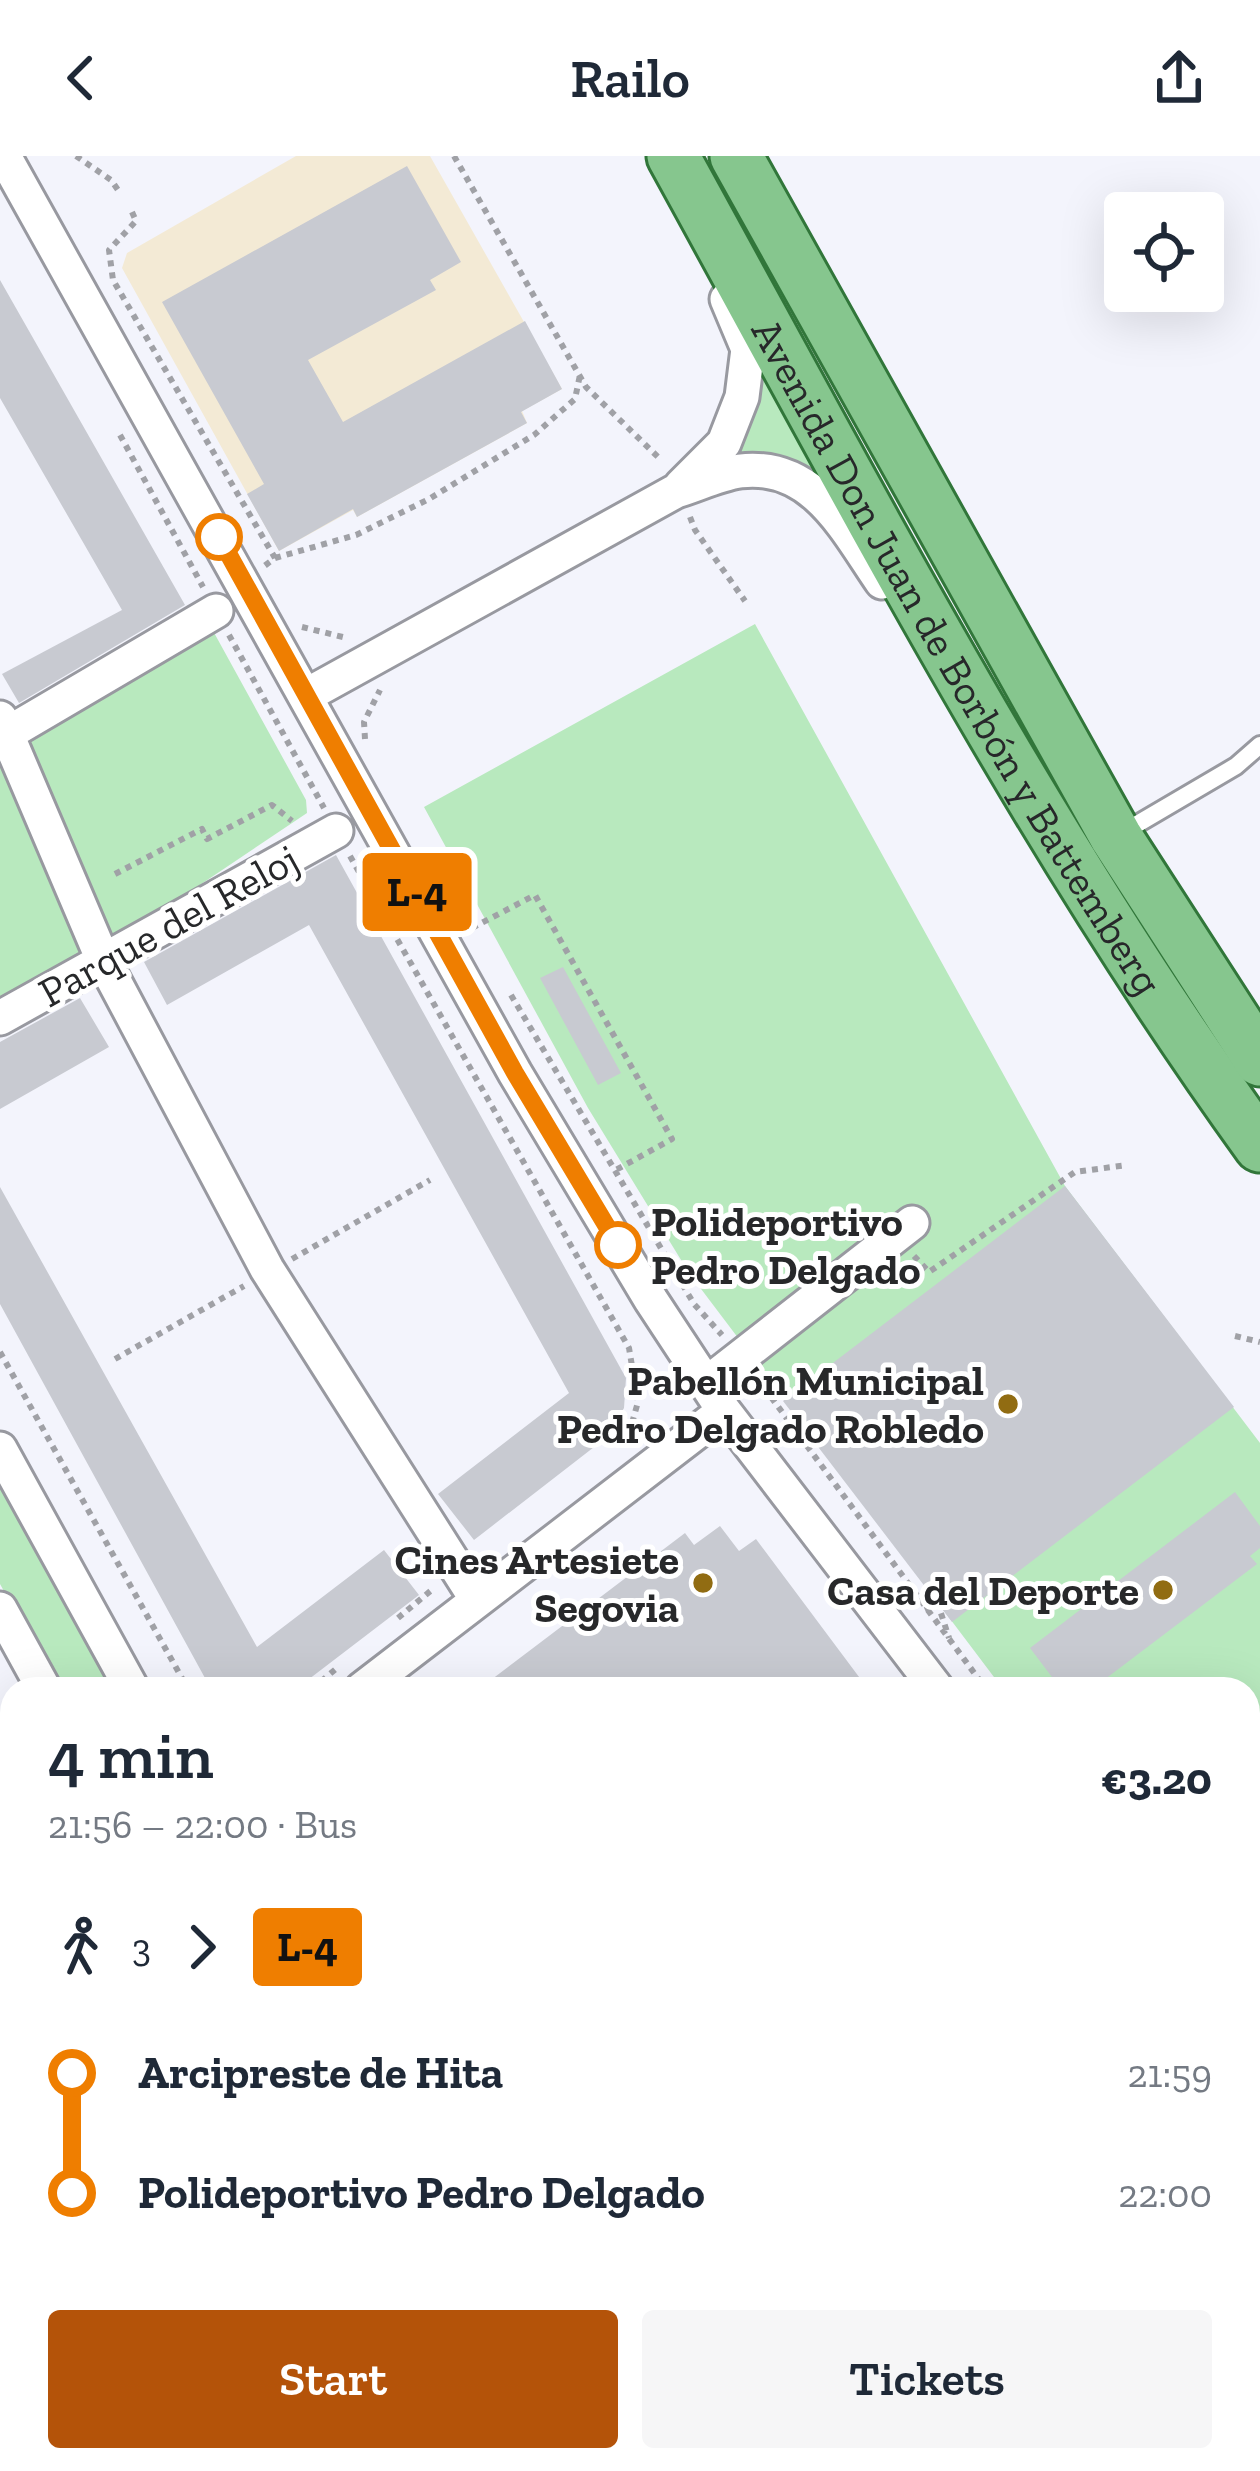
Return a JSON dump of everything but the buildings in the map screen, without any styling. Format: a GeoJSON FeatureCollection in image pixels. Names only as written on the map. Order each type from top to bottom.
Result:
{"type":"FeatureCollection","features":[{"type":"Feature","properties":{"kind":"main road","name":"Avenida Don Juan de Borbón y Battemberg"},"geometry":{"type":"LineString","coordinates":[[669,156],[978,710],[1186,1042],[1260,1146]]}},
{"type":"Feature","properties":{"kind":"main road","name":"Avenida Don Juan de Borbón y Battemberg"},"geometry":{"type":"LineString","coordinates":[[736,156],[1116,836],[1260,1060]]}},
{"type":"Feature","properties":{"kind":"street"},"geometry":{"type":"LineString","coordinates":[[4,156],[515,1073],[651,1300],[715,1397],[929,1677]]}},
{"type":"Feature","properties":{"kind":"street"},"geometry":{"type":"LineString","coordinates":[[669,156],[748,349],[742,397],[724,442],[682,502]]}},
{"type":"Feature","properties":{"kind":"street"},"geometry":{"type":"LineString","coordinates":[[307,695],[738,471],[775,471],[808,484],[836,515],[978,710]]}},
{"type":"Feature","properties":{"kind":"street"},"geometry":{"type":"LineString","coordinates":[[216,611],[2,731],[103,960],[267,1269],[477,1600]]}},
{"type":"Feature","properties":{"kind":"street","name":"Parque del Reloj"},"geometry":{"type":"LineString","coordinates":[[0,1018],[327,837]]}},
{"type":"Feature","properties":{"kind":"street"},"geometry":{"type":"LineString","coordinates":[[355,1674],[477,1600],[715,1397],[741,1356],[904,1230]]}},
{"type":"Feature","properties":{"kind":"street"},"geometry":{"type":"LineString","coordinates":[[0,1449],[125,1677]]}},
{"type":"Feature","properties":{"kind":"street"},"geometry":{"type":"LineString","coordinates":[[0,1609],[37,1677]]}},
{"type":"Feature","properties":{"kind":"lane"},"geometry":{"type":"LineString","coordinates":[[1116,836],[1236,766],[1260,745]]}},
{"type":"Feature","properties":{"kind":"path"},"geometry":{"type":"LineString","coordinates":[[76,156],[118,190]]}},
{"type":"Feature","properties":{"kind":"path"},"geometry":{"type":"LineString","coordinates":[[454,156],[586,387],[658,457]]}},
{"type":"Feature","properties":{"kind":"path"},"geometry":{"type":"LineString","coordinates":[[132,212],[136,221],[109,250],[113,280],[275,558]]}},
{"type":"Feature","properties":{"kind":"path"},"geometry":{"type":"LineString","coordinates":[[267,584],[259,571],[275,558],[356,535],[429,499],[534,436],[575,399],[580,375]]}},
{"type":"Feature","properties":{"kind":"path"},"geometry":{"type":"LineString","coordinates":[[111,418],[216,611],[327,837],[629,1348],[638,1402],[617,1460]]}},
{"type":"Feature","properties":{"kind":"path"},"geometry":{"type":"LineString","coordinates":[[682,502],[695,530],[745,601]]}},
{"type":"Feature","properties":{"kind":"path"},"geometry":{"type":"LineString","coordinates":[[290,622],[326,635],[352,639],[367,635],[388,680],[364,722],[372,752]]}},
{"type":"Feature","properties":{"kind":"path"},"geometry":{"type":"LineString","coordinates":[[116,874],[202,829],[207,839],[272,805],[327,837]]}},
{"type":"Feature","properties":{"kind":"path"},"geometry":{"type":"LineString","coordinates":[[461,910],[472,928],[535,895],[672,1139],[614,1171]]}},
{"type":"Feature","properties":{"kind":"path"},"geometry":{"type":"LineString","coordinates":[[507,989],[694,1304],[741,1356],[977,1677]]}},
{"type":"Feature","properties":{"kind":"path"},"geometry":{"type":"LineString","coordinates":[[904,1230],[929,1272],[1075,1172],[1127,1165]]}},
{"type":"Feature","properties":{"kind":"path"},"geometry":{"type":"LineString","coordinates":[[1234,1336],[1260,1342]]}},
{"type":"Feature","properties":{"kind":"path"},"geometry":{"type":"LineString","coordinates":[[0,1352],[181,1677]]}},
{"type":"Feature","properties":{"kind":"path"},"geometry":{"type":"LineString","coordinates":[[385,1629],[458,1569]]}},
{"type":"Feature","properties":{"kind":"path"},"geometry":{"type":"LineString","coordinates":[[922,1606],[931,1594]]}},
{"type":"Feature","properties":{"kind":"path"},"geometry":{"type":"LineString","coordinates":[[922,1606],[938,1604],[951,1643]]}},
{"type":"Feature","properties":{"kind":"shaded area"},"geometry":{"type":"Polygon","coordinates":[[[296,156],[430,156],[562,389],[522,411],[527,423],[357,517],[353,510],[279,551],[122,268],[127,253],[296,156]]]}},
{"type":"Feature","properties":{"kind":"green space"},"geometry":{"type":"Polygon","coordinates":[[[759,344],[831,483],[777,457],[750,456],[718,464],[754,410],[759,344]]]}},
{"type":"Feature","properties":{"kind":"green space"},"geometry":{"type":"Polygon","coordinates":[[[755,624],[1065,1186],[1260,1443],[1260,1677],[994,1677],[689,1273],[588,1108],[424,807],[755,624]]]}},
{"type":"Feature","properties":{"kind":"green space"},"geometry":{"type":"Polygon","coordinates":[[[212,629],[306,800],[307,813],[112,944],[7,735],[212,629]]]}},
{"type":"Feature","properties":{"kind":"green space"},"geometry":{"type":"Polygon","coordinates":[[[0,750],[85,953],[0,1018],[0,750]]]}},
{"type":"Feature","properties":{"kind":"green space"},"geometry":{"type":"Polygon","coordinates":[[[0,1474],[113,1677],[51,1677],[0,1584],[0,1474]]]}},
{"type":"Feature","properties":{"kind":"bus line","name":"L-4"},"geometry":{"type":"LineString","coordinates":[[219,537],[515,1073],[618,1245]]}},
{"type":"Feature","properties":{"kind":"place","name":"Polideportivo Pedro Delgado"},"geometry":{"type":"Point","coordinates":[618,1245]}},
{"type":"Feature","properties":{"kind":"place","name":"Pabellón Municipal Pedro Delgado Robledo"},"geometry":{"type":"Point","coordinates":[1008,1404]}},
{"type":"Feature","properties":{"kind":"place","name":"Cines Artesiete Segovia"},"geometry":{"type":"Point","coordinates":[703,1583]}},
{"type":"Feature","properties":{"kind":"place","name":"Casa del Deporte"},"geometry":{"type":"Point","coordinates":[1163,1590]}}]}
